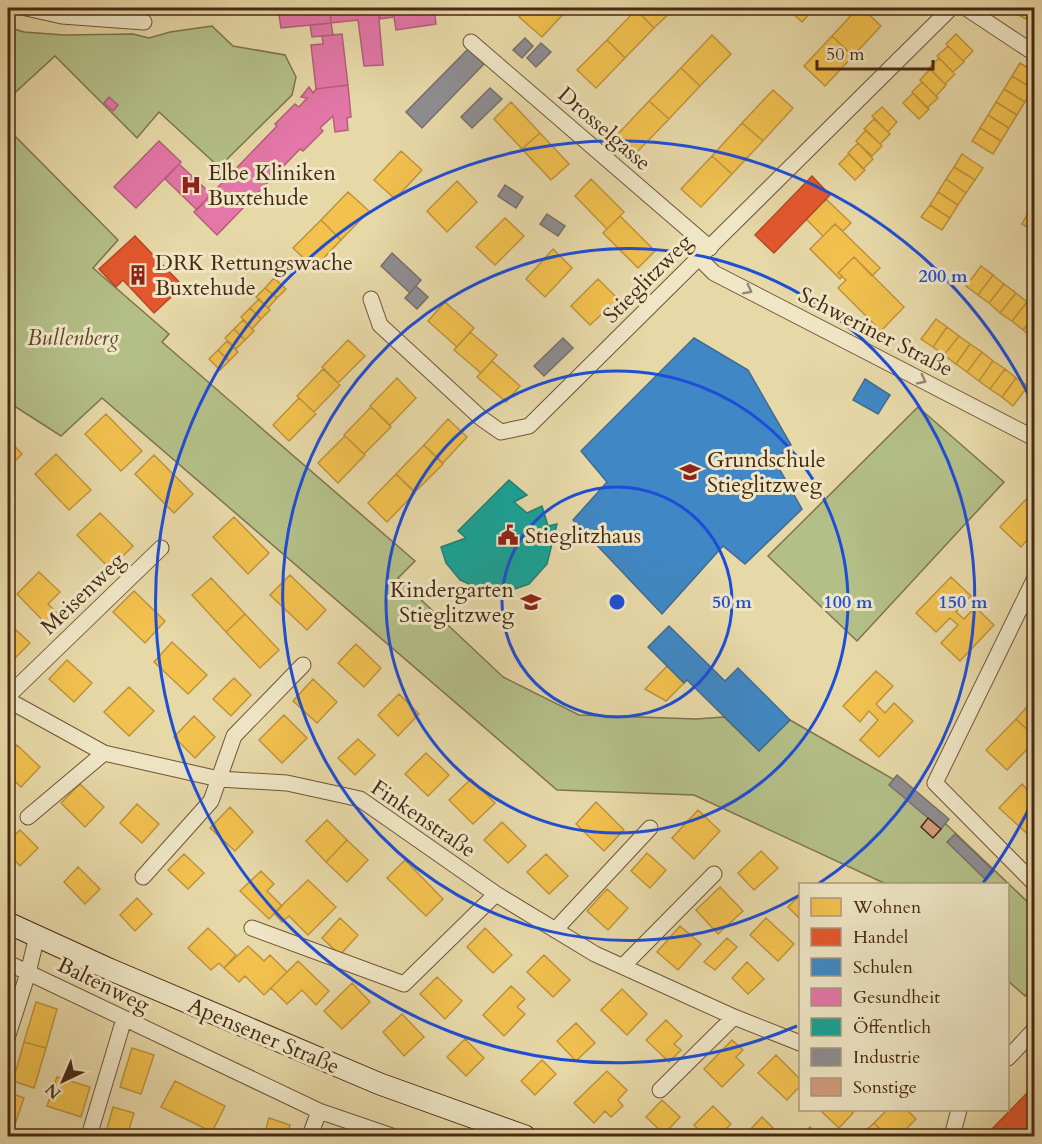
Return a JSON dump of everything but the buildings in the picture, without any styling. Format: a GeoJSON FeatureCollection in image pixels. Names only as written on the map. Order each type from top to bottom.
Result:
{"type":"FeatureCollection","features":[{"type":"Feature","properties":{"kind":"main road","name":"Apensener Straße"},"geometry":{"type":"LineString","coordinates":[[8,923],[380,1084],[525,1137]]}},
{"type":"Feature","properties":{"kind":"street"},"geometry":{"type":"LineString","coordinates":[[26,8],[62,16],[144,22]]}},
{"type":"Feature","properties":{"kind":"street","name":"Stieglitzweg"},"geometry":{"type":"LineString","coordinates":[[371,299],[380,325],[481,418],[501,432],[529,426],[951,8]]}},
{"type":"Feature","properties":{"kind":"street"},"geometry":{"type":"LineString","coordinates":[[966,8],[1035,53]]}},
{"type":"Feature","properties":{"kind":"street","name":"Drosselgasse"},"geometry":{"type":"LineString","coordinates":[[471,42],[705,253]]}},
{"type":"Feature","properties":{"kind":"street","name":"Schweriner Straße"},"geometry":{"type":"LineString","coordinates":[[705,253],[714,273],[1035,438]]}},
{"type":"Feature","properties":{"kind":"street","name":"Meisenweg"},"geometry":{"type":"LineString","coordinates":[[8,698],[161,548]]}},
{"type":"Feature","properties":{"kind":"street"},"geometry":{"type":"LineString","coordinates":[[1035,580],[935,783],[1035,883]]}},
{"type":"Feature","properties":{"kind":"street"},"geometry":{"type":"LineString","coordinates":[[143,877],[211,801],[234,736],[303,665]]}},
{"type":"Feature","properties":{"kind":"street","name":"Finkenstraße"},"geometry":{"type":"LineString","coordinates":[[8,698],[104,753],[219,779],[287,783],[360,800],[496,894],[595,954],[734,1017],[799,1042]]}},
{"type":"Feature","properties":{"kind":"street"},"geometry":{"type":"LineString","coordinates":[[28,817],[104,753]]}},
{"type":"Feature","properties":{"kind":"street"},"geometry":{"type":"LineString","coordinates":[[555,930],[650,828]]}},
{"type":"Feature","properties":{"kind":"street"},"geometry":{"type":"LineString","coordinates":[[623,966],[714,874]]}},
{"type":"Feature","properties":{"kind":"street"},"geometry":{"type":"LineString","coordinates":[[252,928],[404,984],[496,894]]}},
{"type":"Feature","properties":{"kind":"street"},"geometry":{"type":"LineString","coordinates":[[8,1035],[37,936]]}},
{"type":"Feature","properties":{"kind":"street","name":"Baltenweg"},"geometry":{"type":"LineString","coordinates":[[8,963],[318,1111],[392,1137]]}},
{"type":"Feature","properties":{"kind":"street"},"geometry":{"type":"LineString","coordinates":[[660,1090],[734,1017]]}},
{"type":"Feature","properties":{"kind":"street"},"geometry":{"type":"LineString","coordinates":[[88,1137],[124,1019]]}},
{"type":"Feature","properties":{"kind":"street"},"geometry":{"type":"LineString","coordinates":[[1009,1057],[1035,1030]]}},
{"type":"Feature","properties":{"kind":"street"},"geometry":{"type":"LineString","coordinates":[[310,1137],[318,1111]]}},
{"type":"Feature","properties":{"kind":"street"},"geometry":{"type":"LineString","coordinates":[[952,1137],[959,1111]]}},
{"type":"Feature","properties":{"kind":"green space"},"geometry":{"type":"Polygon","coordinates":[[[212,26],[233,46],[285,55],[296,77],[292,95],[219,167],[159,112],[137,138],[55,56],[8,99],[8,27],[24,32],[64,35],[133,34],[149,38],[170,32],[212,26]]]}},
{"type":"Feature","properties":{"kind":"green space","name":"Bullenberg"},"geometry":{"type":"Polygon","coordinates":[[[8,129],[118,240],[93,268],[169,334],[162,342],[415,561],[398,578],[503,677],[579,715],[696,719],[724,717],[759,751],[790,720],[907,787],[1008,883],[884,883],[694,795],[557,790],[102,398],[61,436],[8,402],[8,129]]]}},
{"type":"Feature","properties":{"kind":"green space"},"geometry":{"type":"Polygon","coordinates":[[[918,407],[1004,482],[857,641],[768,556],[918,407]]]}},
{"type":"Feature","properties":{"kind":"green space","name":"Bullenberg"},"geometry":{"type":"Polygon","coordinates":[[[1009,884],[1034,908],[1034,986],[1025,996],[1009,982],[1009,884]]]}},
{"type":"Feature","properties":{"kind":"place","name":"Elbe Kliniken Buxtehude"},"geometry":{"type":"Point","coordinates":[191,185]}},
{"type":"Feature","properties":{"kind":"place","name":"DRK Rettungswache Buxtehude"},"geometry":{"type":"Point","coordinates":[138,275]}},
{"type":"Feature","properties":{"kind":"place","name":"Grundschule Stieglitzweg"},"geometry":{"type":"Point","coordinates":[690,472]}},
{"type":"Feature","properties":{"kind":"place","name":"Stieglitzhaus"},"geometry":{"type":"Point","coordinates":[508,535]}},
{"type":"Feature","properties":{"kind":"place","name":"Kindergarten Stieglitzweg"},"geometry":{"type":"Point","coordinates":[531,602]}}]}
